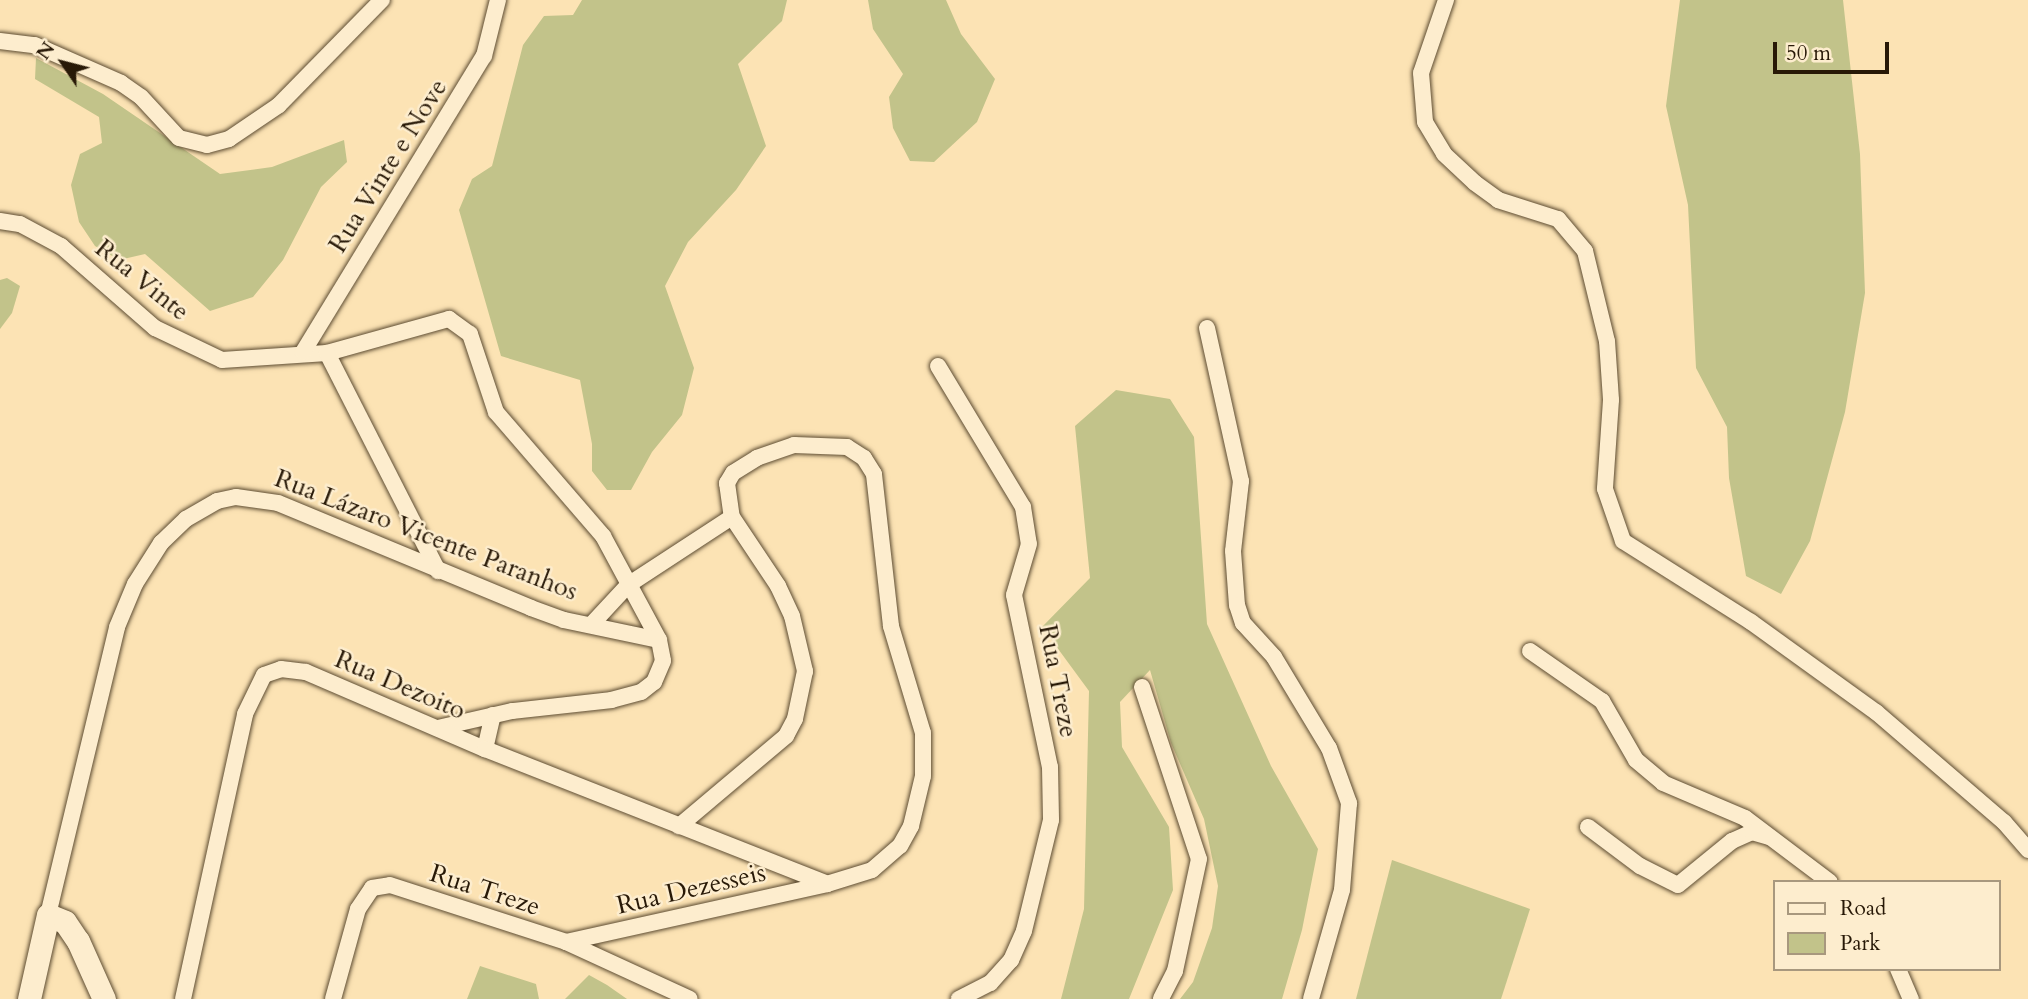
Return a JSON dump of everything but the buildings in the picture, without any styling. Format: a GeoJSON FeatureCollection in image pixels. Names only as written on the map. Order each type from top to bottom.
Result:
{"type":"FeatureCollection","features":[{"type":"Feature","properties":{"kind":"street"},"geometry":{"type":"LineString","coordinates":[[0,41],[35,46],[121,83],[141,97],[179,138],[207,145],[229,139],[279,105],[382,0]]}},
{"type":"Feature","properties":{"kind":"street","name":"Rua Vinte e Nove"},"geometry":{"type":"LineString","coordinates":[[303,352],[327,306],[478,67],[495,24],[498,0]]}},
{"type":"Feature","properties":{"kind":"street"},"geometry":{"type":"LineString","coordinates":[[1446,0],[1421,73],[1425,122],[1444,154],[1475,183],[1498,200],[1558,219],[1585,251],[1607,341],[1611,400],[1605,489],[1623,541],[1751,622],[1876,712],[2004,822],[2028,850]]}},
{"type":"Feature","properties":{"kind":"street","name":"Rua Vinte"},"geometry":{"type":"LineString","coordinates":[[0,221],[20,224],[61,246],[155,328],[192,349],[222,360],[257,360],[303,352],[327,353],[449,319],[470,334],[503,424],[586,511],[659,640]]}},
{"type":"Feature","properties":{"kind":"street"},"geometry":{"type":"LineString","coordinates":[[1207,328],[1241,481],[1233,551],[1237,605],[1243,623],[1274,657],[1329,748],[1349,803],[1342,890],[1311,999]]}},
{"type":"Feature","properties":{"kind":"street"},"geometry":{"type":"LineString","coordinates":[[327,353],[439,570]]}},
{"type":"Feature","properties":{"kind":"street","name":"Rua Treze"},"geometry":{"type":"LineString","coordinates":[[938,366],[1023,508],[1029,544],[1014,595],[1050,767],[1051,820],[1028,919],[1011,960],[990,983],[959,999]]}},
{"type":"Feature","properties":{"kind":"street","name":"Rua Dezesseis"},"geometry":{"type":"LineString","coordinates":[[566,942],[827,884],[872,870],[894,853],[911,827],[923,776],[921,722],[891,626],[874,474],[864,458],[846,447],[794,445],[757,458],[733,473],[727,483],[732,517]]}},
{"type":"Feature","properties":{"kind":"street","name":"Rua Lázaro Vicente Paranhos"},"geometry":{"type":"LineString","coordinates":[[29,999],[117,627],[148,564],[186,519],[218,501],[236,497],[278,503],[542,612],[659,640]]}},
{"type":"Feature","properties":{"kind":"street"},"geometry":{"type":"LineString","coordinates":[[591,625],[628,585],[732,517],[778,586],[801,642],[805,671],[795,719],[777,745],[679,826]]}},
{"type":"Feature","properties":{"kind":"street"},"geometry":{"type":"LineString","coordinates":[[438,728],[493,715],[612,700],[641,692],[660,671],[659,640]]}},
{"type":"Feature","properties":{"kind":"street"},"geometry":{"type":"LineString","coordinates":[[1530,651],[1602,701],[1636,760],[1663,783],[1745,818],[1827,880]]}},
{"type":"Feature","properties":{"kind":"street","name":"Rua Dezoito"},"geometry":{"type":"LineString","coordinates":[[183,999],[245,714],[264,675],[281,669],[306,672],[485,749],[827,884]]}},
{"type":"Feature","properties":{"kind":"street"},"geometry":{"type":"LineString","coordinates":[[1142,687],[1199,859],[1175,971],[1161,999]]}},
{"type":"Feature","properties":{"kind":"street"},"geometry":{"type":"LineString","coordinates":[[485,749],[493,715]]}},
{"type":"Feature","properties":{"kind":"street"},"geometry":{"type":"LineString","coordinates":[[1588,827],[1640,866],[1678,886],[1732,841],[1752,832],[1772,837]]}},
{"type":"Feature","properties":{"kind":"street","name":"Rua Treze"},"geometry":{"type":"LineString","coordinates":[[333,999],[358,909],[372,887],[390,885],[566,942],[690,999]]}},
{"type":"Feature","properties":{"kind":"street"},"geometry":{"type":"LineString","coordinates":[[48,915],[65,922],[78,941],[104,999]]}},
{"type":"Feature","properties":{"kind":"street"},"geometry":{"type":"LineString","coordinates":[[1899,971],[1912,999]]}},
{"type":"Feature","properties":{"kind":"green space"},"geometry":{"type":"Polygon","coordinates":[[[582,0],[787,0],[782,21],[738,64],[766,146],[736,190],[688,242],[665,286],[694,368],[682,415],[652,452],[631,490],[607,490],[592,471],[592,444],[580,380],[501,356],[459,210],[472,179],[492,166],[523,45],[544,16],[573,15],[582,0]]]}},
{"type":"Feature","properties":{"kind":"green space"},"geometry":{"type":"Polygon","coordinates":[[[868,0],[946,0],[961,34],[995,79],[977,122],[934,162],[910,161],[893,128],[889,97],[903,74],[873,29],[868,0]]]}},
{"type":"Feature","properties":{"kind":"green space"},"geometry":{"type":"Polygon","coordinates":[[[1680,0],[1843,0],[1860,154],[1865,293],[1845,412],[1810,541],[1781,594],[1746,576],[1729,478],[1727,427],[1696,368],[1688,205],[1666,106],[1680,0]]]}},
{"type":"Feature","properties":{"kind":"green space"},"geometry":{"type":"Polygon","coordinates":[[[36,58],[103,94],[220,174],[272,167],[344,140],[347,162],[321,187],[283,260],[253,297],[210,311],[145,254],[119,260],[95,246],[79,222],[71,185],[80,154],[102,143],[99,117],[35,79],[36,58]]]}},
{"type":"Feature","properties":{"kind":"green space"},"geometry":{"type":"Polygon","coordinates":[[[7,278],[20,286],[12,313],[0,329],[0,280],[7,278]]]}},
{"type":"Feature","properties":{"kind":"green space"},"geometry":{"type":"Polygon","coordinates":[[[1116,390],[1170,399],[1194,437],[1207,624],[1271,766],[1318,849],[1302,930],[1282,999],[1180,999],[1193,982],[1212,928],[1218,886],[1204,819],[1171,743],[1150,670],[1120,702],[1122,747],[1169,827],[1173,890],[1129,999],[1061,999],[1084,909],[1089,691],[1042,627],[1090,578],[1075,426],[1116,390]]]}},
{"type":"Feature","properties":{"kind":"green space"},"geometry":{"type":"Polygon","coordinates":[[[1392,860],[1530,909],[1501,999],[1356,999],[1392,860]]]}},
{"type":"Feature","properties":{"kind":"green space"},"geometry":{"type":"Polygon","coordinates":[[[480,966],[536,984],[539,999],[467,999],[480,966]]]}},
{"type":"Feature","properties":{"kind":"green space"},"geometry":{"type":"Polygon","coordinates":[[[589,975],[607,985],[627,999],[565,999],[589,975]]]}}]}
